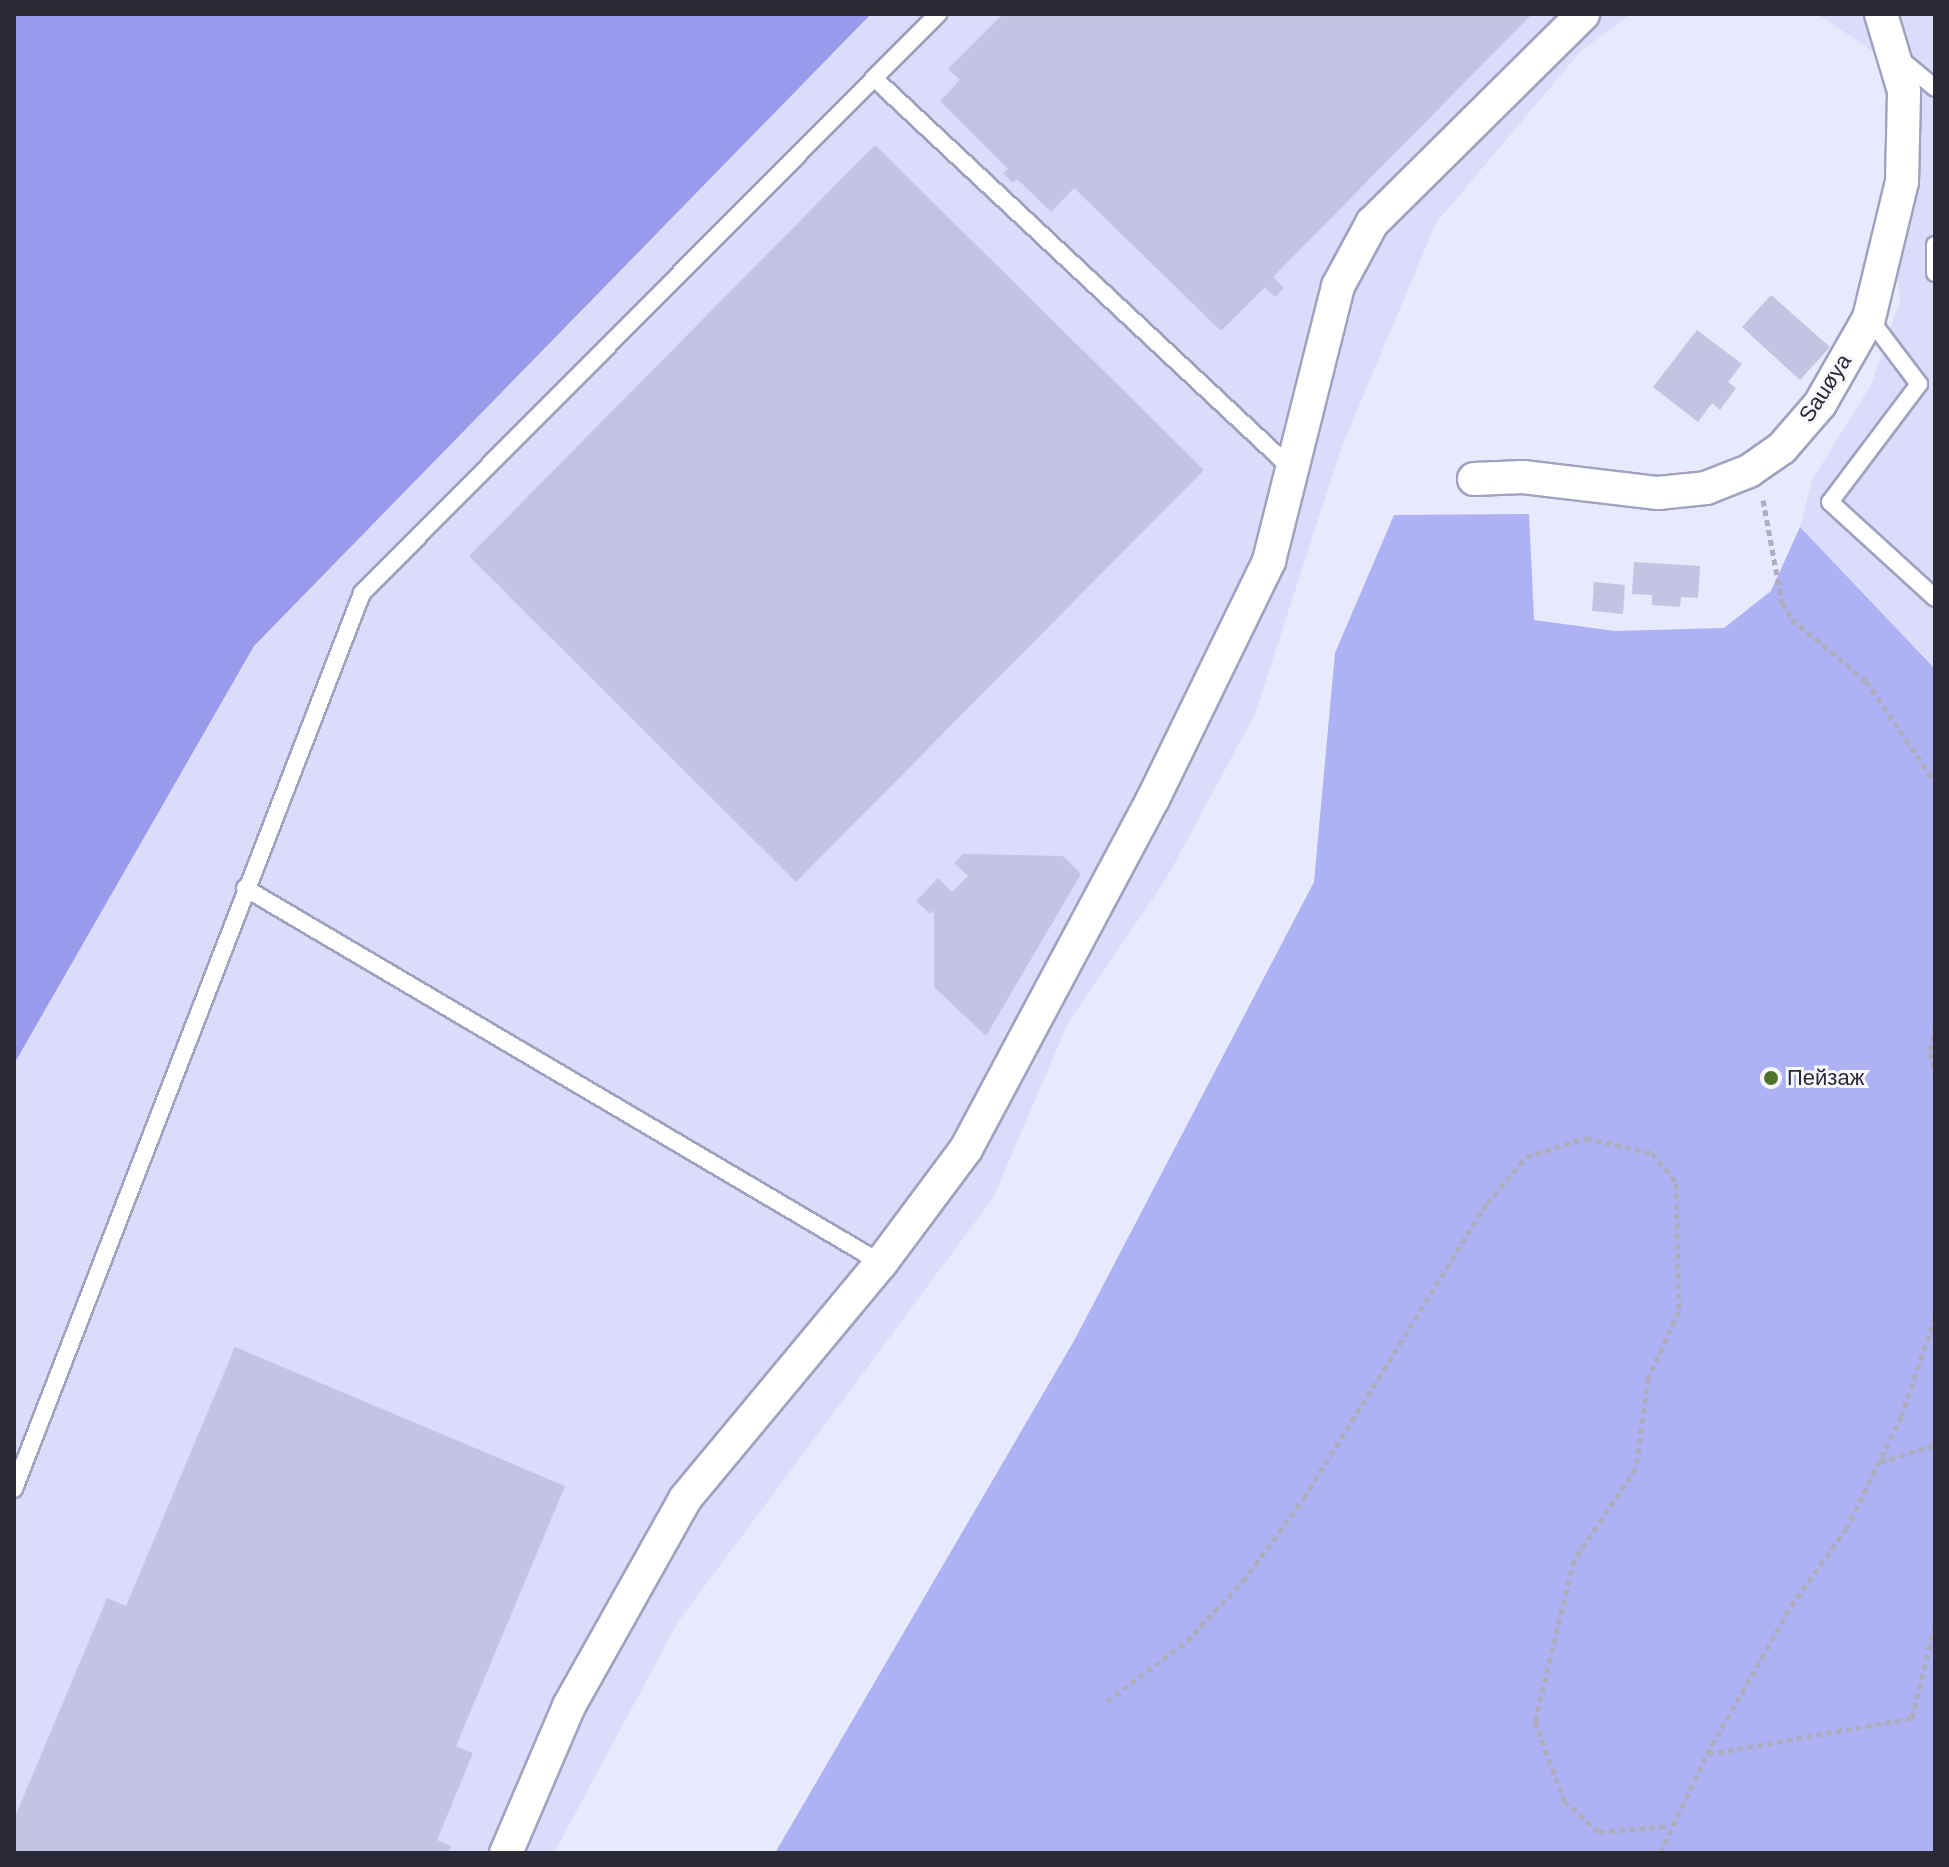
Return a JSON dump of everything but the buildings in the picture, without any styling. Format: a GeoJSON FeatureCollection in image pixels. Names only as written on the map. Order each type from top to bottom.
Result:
{"type":"FeatureCollection","features":[{"type":"Feature","properties":{"kind":"street"},"geometry":{"type":"LineString","coordinates":[[506,1853],[569,1706],[685,1499],[881,1263],[966,1149],[1153,799],[1269,561],[1295,472],[1338,286],[1372,223],[1583,14]]}},
{"type":"Feature","properties":{"kind":"street","name":"Sauøya"},"geometry":{"type":"LineString","coordinates":[[1474,479],[1523,477],[1658,493],[1706,488],[1749,471],[1782,448],[1820,404],[1869,318],[1902,182],[1905,114],[1896,55],[1881,14]]}},
{"type":"Feature","properties":{"kind":"lane"},"geometry":{"type":"LineString","coordinates":[[14,1489],[362,593],[938,14]]}},
{"type":"Feature","properties":{"kind":"lane"},"geometry":{"type":"LineString","coordinates":[[1896,55],[1935,88]]}},
{"type":"Feature","properties":{"kind":"lane"},"geometry":{"type":"LineString","coordinates":[[875,79],[1295,472]]}},
{"type":"Feature","properties":{"kind":"lane"},"geometry":{"type":"LineString","coordinates":[[1935,245],[1935,273]]}},
{"type":"Feature","properties":{"kind":"lane"},"geometry":{"type":"LineString","coordinates":[[1869,318],[1919,384],[1830,502],[1935,598]]}},
{"type":"Feature","properties":{"kind":"lane"},"geometry":{"type":"LineString","coordinates":[[245,888],[881,1263]]}},
{"type":"Feature","properties":{"kind":"path"},"geometry":{"type":"LineString","coordinates":[[1749,471],[1765,504],[1782,603],[1792,619],[1866,681],[1935,782]]}},
{"type":"Feature","properties":{"kind":"path"},"geometry":{"type":"LineString","coordinates":[[1935,1025],[1930,1052],[1935,1075]]}},
{"type":"Feature","properties":{"kind":"path"},"geometry":{"type":"LineString","coordinates":[[1107,1701],[1187,1641],[1243,1581],[1304,1498],[1487,1203],[1526,1157],[1586,1138],[1652,1153],[1676,1183],[1679,1311],[1648,1378],[1636,1468],[1574,1560],[1535,1721],[1564,1801],[1599,1832],[1669,1826]]}},
{"type":"Feature","properties":{"kind":"path"},"geometry":{"type":"LineString","coordinates":[[1660,1853],[1669,1826],[1707,1754],[1791,1606],[1846,1529],[1880,1462],[1935,1317]]}},
{"type":"Feature","properties":{"kind":"path"},"geometry":{"type":"LineString","coordinates":[[1880,1462],[1935,1445]]}},
{"type":"Feature","properties":{"kind":"path"},"geometry":{"type":"LineString","coordinates":[[1707,1754],[1912,1718],[1935,1624]]}},
{"type":"Feature","properties":{"kind":"shaded area"},"geometry":{"type":"Polygon","coordinates":[[[14,14],[871,14],[254,646],[14,1064],[14,14]]]}},
{"type":"Feature","properties":{"kind":"shaded area"},"geometry":{"type":"Polygon","coordinates":[[[871,14],[1631,14],[1582,50],[1436,223],[1342,446],[1255,714],[1166,879],[1068,1023],[993,1198],[678,1622],[554,1853],[14,1853],[14,1064],[254,646],[871,14]]]}},
{"type":"Feature","properties":{"kind":"shaded area"},"geometry":{"type":"Polygon","coordinates":[[[1817,14],[1935,14],[1935,669],[1800,527],[1812,480],[1871,385],[1900,301],[1882,57],[1817,14]]]}},
{"type":"Feature","properties":{"kind":"shaded area"},"geometry":{"type":"Polygon","coordinates":[[[1529,514],[1534,620],[1615,631],[1724,628],[1771,591],[1800,527],[1935,669],[1935,1853],[775,1853],[1075,1339],[1314,882],[1335,653],[1394,515],[1529,514]]]}},
{"type":"Feature","properties":{"kind":"place","name":"Пейзаж"},"geometry":{"type":"Point","coordinates":[1771,1078]}}]}
